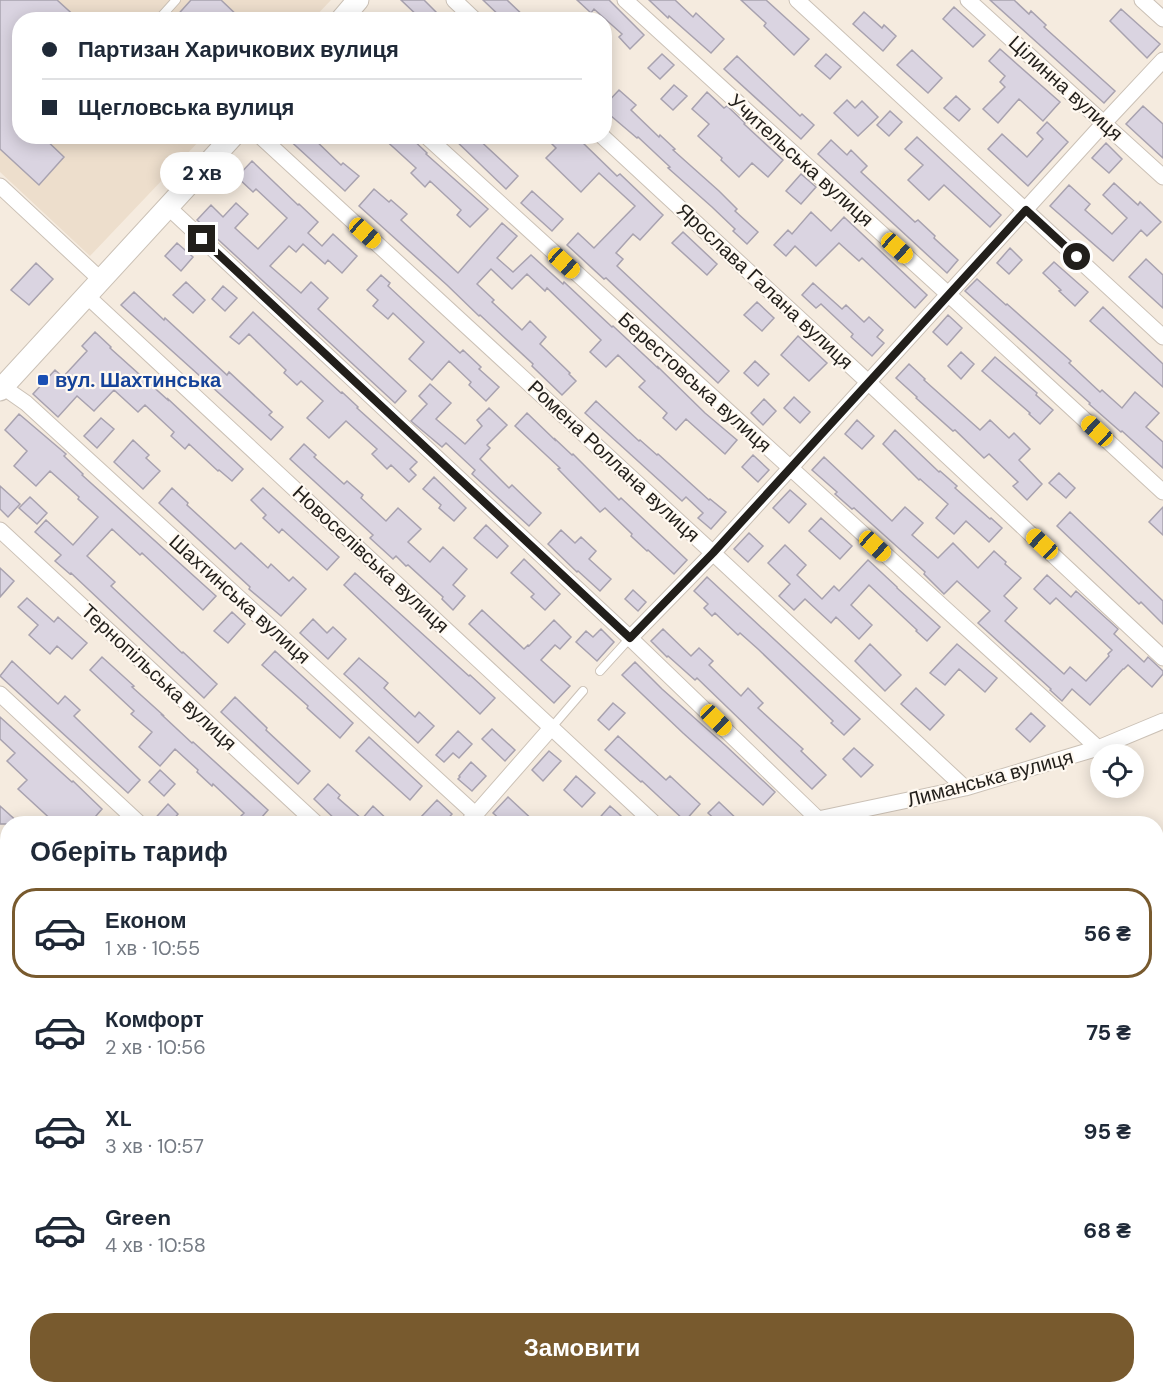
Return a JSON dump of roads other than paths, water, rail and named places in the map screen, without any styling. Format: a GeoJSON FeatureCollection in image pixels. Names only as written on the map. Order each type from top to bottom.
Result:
{"type":"FeatureCollection","features":[{"type":"Feature","properties":{"kind":"main road"},"geometry":{"type":"LineString","coordinates":[[347,12],[358,0]]}},
{"type":"Feature","properties":{"kind":"main road"},"geometry":{"type":"LineString","coordinates":[[1,387],[226,144]]}},
{"type":"Feature","properties":{"kind":"street"},"geometry":{"type":"LineString","coordinates":[[454,0],[467,12]]}},
{"type":"Feature","properties":{"kind":"street","name":"Учительська вулиця"},"geometry":{"type":"LineString","coordinates":[[625,0],[1163,492]]}},
{"type":"Feature","properties":{"kind":"street"},"geometry":{"type":"LineString","coordinates":[[797,0],[1163,337]]}},
{"type":"Feature","properties":{"kind":"street","name":"Цілинна вулиця"},"geometry":{"type":"LineString","coordinates":[[968,0],[1163,177]]}},
{"type":"Feature","properties":{"kind":"street"},"geometry":{"type":"LineString","coordinates":[[1143,0],[1163,19]]}},
{"type":"Feature","properties":{"kind":"street"},"geometry":{"type":"LineString","coordinates":[[630,638],[713,553],[1163,60]]}},
{"type":"Feature","properties":{"kind":"street","name":"Ромена Роллана вулиця"},"geometry":{"type":"LineString","coordinates":[[269,144],[965,788]]}},
{"type":"Feature","properties":{"kind":"street","name":"Берестовська вулиця"},"geometry":{"type":"LineString","coordinates":[[435,144],[1094,744]]}},
{"type":"Feature","properties":{"kind":"street","name":"Ярослава Галана вулиця"},"geometry":{"type":"LineString","coordinates":[[611,144],[1163,658]]}},
{"type":"Feature","properties":{"kind":"street","name":"Новоселівська вулиця"},"geometry":{"type":"LineString","coordinates":[[0,186],[94,288],[647,816]]}},
{"type":"Feature","properties":{"kind":"street"},"geometry":{"type":"LineString","coordinates":[[168,207],[630,638],[811,816]]}},
{"type":"Feature","properties":{"kind":"street","name":"Шахтинська вулиця"},"geometry":{"type":"LineString","coordinates":[[1,387],[26,403],[468,816]]}},
{"type":"Feature","properties":{"kind":"street","name":"Тернопільська вулиця"},"geometry":{"type":"LineString","coordinates":[[0,530],[308,816]]}},
{"type":"Feature","properties":{"kind":"street"},"geometry":{"type":"LineString","coordinates":[[0,694],[131,816]]}},
{"type":"Feature","properties":{"kind":"street","name":"Лиманська вулиця"},"geometry":{"type":"LineString","coordinates":[[1108,744],[1163,721]]}},
{"type":"Feature","properties":{"kind":"street"},"geometry":{"type":"LineString","coordinates":[[474,816],[552,727]]}},
{"type":"Feature","properties":{"kind":"street","name":"Лиманська вулиця"},"geometry":{"type":"LineString","coordinates":[[839,816],[965,788],[1090,750]]}},
{"type":"Feature","properties":{"kind":"lane"},"geometry":{"type":"LineString","coordinates":[[165,12],[176,0]]}},
{"type":"Feature","properties":{"kind":"lane"},"geometry":{"type":"LineString","coordinates":[[600,671],[630,638]]}},
{"type":"Feature","properties":{"kind":"lane"},"geometry":{"type":"LineString","coordinates":[[552,727],[583,691]]}},
{"type":"Feature","properties":{"kind":"place","name":"вул. Шахтинська"},"geometry":{"type":"Point","coordinates":[43,380]}}]}
